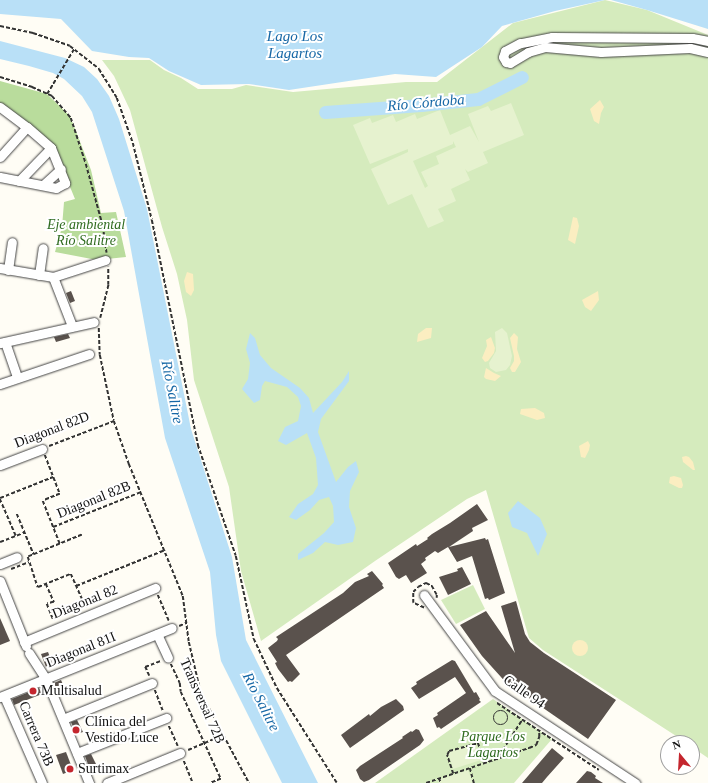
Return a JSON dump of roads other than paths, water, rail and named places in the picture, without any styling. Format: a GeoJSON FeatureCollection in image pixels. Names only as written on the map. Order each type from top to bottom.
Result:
{"type":"FeatureCollection","features":[{"type":"Feature","properties":{"kind":"street"},"geometry":{"type":"LineString","coordinates":[[708,41],[692,38],[536,38],[520,43],[505,51],[503,57],[506,62],[510,63],[528,52],[545,47],[601,52],[690,48],[708,52]]}},
{"type":"Feature","properties":{"kind":"street"},"geometry":{"type":"LineString","coordinates":[[601,52],[604,38]]}},
{"type":"Feature","properties":{"kind":"street"},"geometry":{"type":"LineString","coordinates":[[0,107],[27,127],[51,148],[61,169],[65,183],[56,188],[0,177]]}},
{"type":"Feature","properties":{"kind":"street"},"geometry":{"type":"LineString","coordinates":[[0,157],[27,127]]}},
{"type":"Feature","properties":{"kind":"street"},"geometry":{"type":"LineString","coordinates":[[19,181],[51,148]]}},
{"type":"Feature","properties":{"kind":"street"},"geometry":{"type":"LineString","coordinates":[[43,185],[61,169]]}},
{"type":"Feature","properties":{"kind":"street"},"geometry":{"type":"LineString","coordinates":[[12,242],[4,269],[53,278],[107,262]]}},
{"type":"Feature","properties":{"kind":"street"},"geometry":{"type":"LineString","coordinates":[[39,275],[43,248]]}},
{"type":"Feature","properties":{"kind":"street"},"geometry":{"type":"LineString","coordinates":[[53,278],[72,326]]}},
{"type":"Feature","properties":{"kind":"street"},"geometry":{"type":"LineString","coordinates":[[17,377],[2,342],[72,326],[97,323]]}},
{"type":"Feature","properties":{"kind":"street"},"geometry":{"type":"LineString","coordinates":[[0,384],[17,377],[89,354]]}},
{"type":"Feature","properties":{"kind":"street","name":"Diagonal 82D"},"geometry":{"type":"LineString","coordinates":[[0,465],[42,449]]}},
{"type":"Feature","properties":{"kind":"street"},"geometry":{"type":"LineString","coordinates":[[4,567],[17,558]]}},
{"type":"Feature","properties":{"kind":"street"},"geometry":{"type":"LineString","coordinates":[[0,581],[24,642],[29,653],[46,679],[89,783]]}},
{"type":"Feature","properties":{"kind":"street","name":"Diagonal 82"},"geometry":{"type":"LineString","coordinates":[[24,642],[155,588]]}},
{"type":"Feature","properties":{"kind":"street","name":"Calle 94"},"geometry":{"type":"LineString","coordinates":[[424,595],[495,691],[635,783]]}},
{"type":"Feature","properties":{"kind":"street","name":"Diagonal 81I"},"geometry":{"type":"LineString","coordinates":[[2,696],[172,628]]}},
{"type":"Feature","properties":{"kind":"street","name":"Transversal 72B"},"geometry":{"type":"LineString","coordinates":[[157,634],[168,658]]}},
{"type":"Feature","properties":{"kind":"street"},"geometry":{"type":"LineString","coordinates":[[29,653],[35,675],[31,685]]}},
{"type":"Feature","properties":{"kind":"street"},"geometry":{"type":"LineString","coordinates":[[63,719],[152,683]]}},
{"type":"Feature","properties":{"kind":"street","name":"Carrera 73B"},"geometry":{"type":"LineString","coordinates":[[2,696],[42,783]]}},
{"type":"Feature","properties":{"kind":"street"},"geometry":{"type":"LineString","coordinates":[[77,753],[166,718]]}},
{"type":"Feature","properties":{"kind":"street"},"geometry":{"type":"LineString","coordinates":[[107,783],[180,753]]}},
{"type":"Feature","properties":{"kind":"water","name":"Lago Los Lagartos"},"geometry":{"type":"Polygon","coordinates":[[[0,0],[605,0],[555,11],[502,26],[482,47],[436,77],[395,74],[289,90],[249,84],[201,85],[169,71],[149,58],[129,57],[92,51],[61,19],[0,14],[0,0]]]}},
{"type":"Feature","properties":{"kind":"water"},"geometry":{"type":"Polygon","coordinates":[[[611,0],[708,0],[708,29],[647,10],[611,0]]]}},
{"type":"Feature","properties":{"kind":"water","name":"Río Salitre"},"geometry":{"type":"Polygon","coordinates":[[[0,41],[65,58],[84,67],[97,79],[109,96],[119,119],[147,209],[191,429],[232,557],[246,640],[318,783],[282,783],[221,661],[216,635],[210,572],[165,438],[124,211],[92,112],[82,96],[64,79],[53,73],[0,59],[0,41]]]}},
{"type":"Feature","properties":{"kind":"water"},"geometry":{"type":"Polygon","coordinates":[[[250,333],[255,338],[260,355],[271,368],[300,388],[309,398],[313,413],[342,382],[349,371],[349,381],[321,419],[318,432],[336,482],[348,467],[356,461],[359,472],[350,491],[349,507],[356,528],[353,542],[338,545],[325,542],[313,553],[298,560],[298,554],[324,533],[334,522],[333,506],[329,497],[319,500],[310,510],[296,520],[289,517],[298,504],[313,494],[318,485],[316,458],[307,433],[286,445],[278,441],[285,427],[298,421],[301,406],[298,397],[287,387],[265,381],[262,386],[260,400],[254,403],[242,389],[248,379],[250,363],[246,349],[250,333]]]}},
{"type":"Feature","properties":{"kind":"water"},"geometry":{"type":"Polygon","coordinates":[[[518,501],[540,518],[547,534],[538,556],[527,533],[512,527],[508,513],[518,501]]]}},
{"type":"Feature","properties":{"kind":"waterway","name":"Río Córdoba"},"geometry":{"type":"LineString","coordinates":[[325,112],[478,99],[522,77]]}},
{"type":"Feature","properties":{"kind":"place","name":"Multisalud"},"geometry":{"type":"Point","coordinates":[33,691]}},
{"type":"Feature","properties":{"kind":"place","name":"Clínica del Vestido Luce"},"geometry":{"type":"Point","coordinates":[76,730]}},
{"type":"Feature","properties":{"kind":"place","name":"Surtimax"},"geometry":{"type":"Point","coordinates":[70,769]}},
{"type":"Feature","properties":{"kind":"park label","name":"Eje ambiental Río Salitre"},"geometry":{"type":"Point","coordinates":[86,234]}},
{"type":"Feature","properties":{"kind":"park label","name":"Parque Los Lagartos"},"geometry":{"type":"Point","coordinates":[493,746]}}]}
